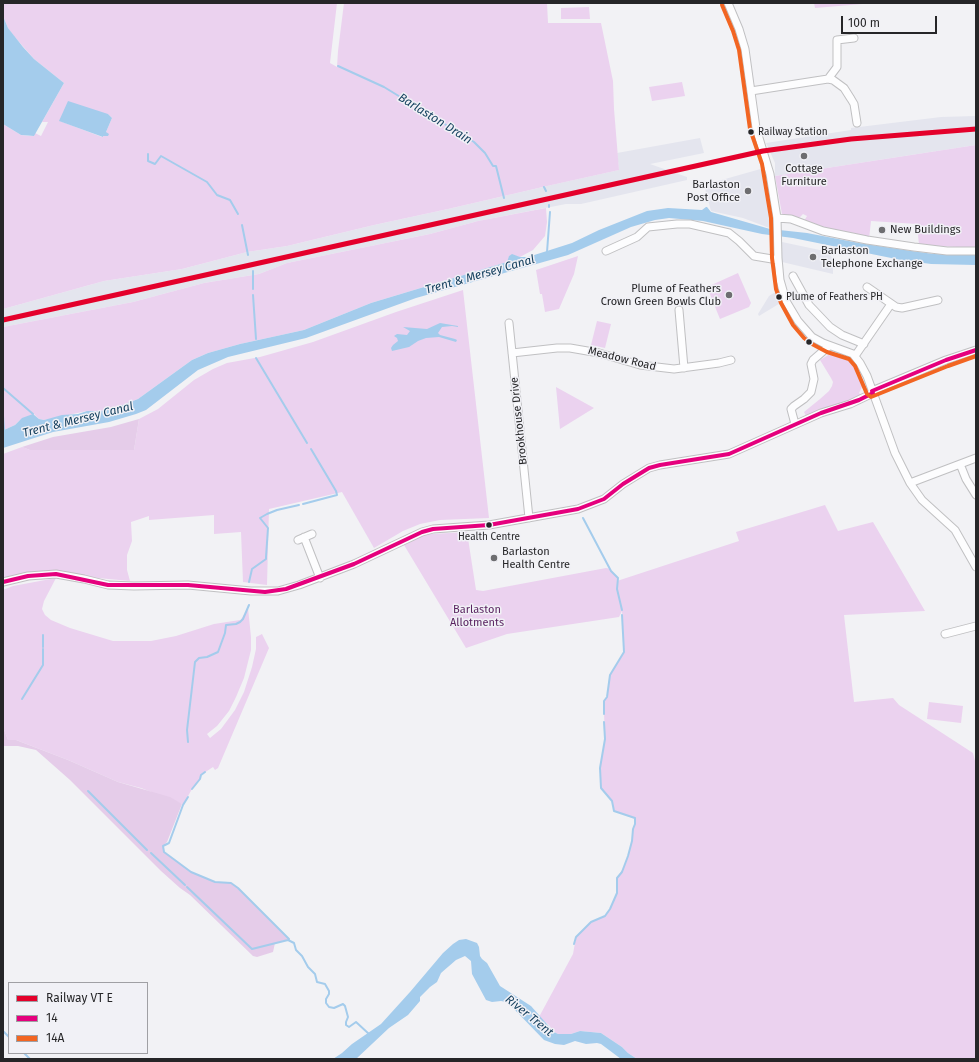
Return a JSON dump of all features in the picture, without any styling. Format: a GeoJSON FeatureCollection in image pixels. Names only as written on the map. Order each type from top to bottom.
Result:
{"type":"FeatureCollection","features":[{"type":"Feature","properties":{"kind":"street"},"geometry":{"type":"LineString","coordinates":[[728,3],[739,28],[745,49],[756,128],[770,174],[777,218],[778,260],[782,288],[792,312],[808,334],[815,339],[855,356],[863,368],[895,453],[910,483],[922,500],[955,530],[976,567]]}},
{"type":"Feature","properties":{"kind":"street"},"geometry":{"type":"LineString","coordinates":[[828,79],[837,67],[837,40],[854,38]]}},
{"type":"Feature","properties":{"kind":"street"},"geometry":{"type":"LineString","coordinates":[[751,91],[828,79],[834,80],[844,88],[854,104],[857,123]]}},
{"type":"Feature","properties":{"kind":"street"},"geometry":{"type":"LineString","coordinates":[[777,218],[791,219],[822,231],[866,240],[940,250],[976,251]]}},
{"type":"Feature","properties":{"kind":"street"},"geometry":{"type":"LineString","coordinates":[[606,251],[637,237],[648,227],[671,224],[690,224],[729,233],[754,256],[778,260]]}},
{"type":"Feature","properties":{"kind":"street"},"geometry":{"type":"LineString","coordinates":[[793,276],[809,305],[830,327],[864,344]]}},
{"type":"Feature","properties":{"kind":"street"},"geometry":{"type":"LineString","coordinates":[[867,287],[896,307],[902,308],[938,300]]}},
{"type":"Feature","properties":{"kind":"street"},"geometry":{"type":"LineString","coordinates":[[855,356],[890,304]]}},
{"type":"Feature","properties":{"kind":"street"},"geometry":{"type":"LineString","coordinates":[[679,310],[684,368]]}},
{"type":"Feature","properties":{"kind":"street","name":"Brookhouse Drive"},"geometry":{"type":"LineString","coordinates":[[510,323],[528,518]]}},
{"type":"Feature","properties":{"kind":"street"},"geometry":{"type":"LineString","coordinates":[[795,424],[791,409],[811,392],[814,379],[811,364],[813,360],[829,346]]}},
{"type":"Feature","properties":{"kind":"street","name":"Meadow Road"},"geometry":{"type":"LineString","coordinates":[[512,353],[570,348],[589,350],[652,367],[674,369],[731,360]]}},
{"type":"Feature","properties":{"kind":"street"},"geometry":{"type":"LineString","coordinates":[[3,582],[28,576],[56,574],[108,585],[188,585],[265,592],[278,591],[320,578],[354,564],[422,532],[433,529],[489,525],[578,510],[604,499],[623,484],[649,468],[660,464],[729,454],[755,444],[821,413],[859,400],[872,392],[946,360],[976,350]]}},
{"type":"Feature","properties":{"kind":"street"},"geometry":{"type":"LineString","coordinates":[[910,483],[976,458]]}},
{"type":"Feature","properties":{"kind":"street"},"geometry":{"type":"LineString","coordinates":[[960,464],[966,479],[976,495]]}},
{"type":"Feature","properties":{"kind":"street"},"geometry":{"type":"LineString","coordinates":[[312,534],[301,539],[320,578]]}},
{"type":"Feature","properties":{"kind":"street"},"geometry":{"type":"LineString","coordinates":[[945,634],[976,626]]}},
{"type":"Feature","properties":{"kind":"shaded area"},"geometry":{"type":"Polygon","coordinates":[[[976,116],[976,145],[775,176],[775,163],[766,143],[851,130],[851,128],[941,117],[976,116]]]}},
{"type":"Feature","properties":{"kind":"shaded area"},"geometry":{"type":"Polygon","coordinates":[[[700,138],[704,153],[650,164],[687,177],[687,180],[581,204],[566,204],[478,221],[430,234],[287,263],[259,274],[204,283],[133,302],[3,327],[3,309],[104,281],[182,269],[247,252],[287,246],[619,170],[617,153],[700,138]]]}},
{"type":"Feature","properties":{"kind":"shaded area"},"geometry":{"type":"Polygon","coordinates":[[[764,168],[770,202],[772,229],[743,218],[711,211],[704,185],[764,168]]]}},
{"type":"Feature","properties":{"kind":"shaded area"},"geometry":{"type":"Polygon","coordinates":[[[782,242],[829,252],[833,260],[833,274],[782,262],[782,242]]]}},
{"type":"Feature","properties":{"kind":"shaded area"},"geometry":{"type":"Polygon","coordinates":[[[777,291],[782,302],[759,316],[758,314],[769,296],[777,291]]]}},
{"type":"Feature","properties":{"kind":"shaded area"},"geometry":{"type":"Polygon","coordinates":[[[139,419],[134,450],[30,450],[22,447],[53,437],[111,427],[139,419]]]}},
{"type":"Feature","properties":{"kind":"shaded area"},"geometry":{"type":"Polygon","coordinates":[[[3,727],[8,740],[16,740],[68,760],[118,782],[170,797],[182,804],[167,842],[163,846],[164,852],[191,872],[215,882],[231,883],[238,888],[289,939],[275,943],[273,952],[257,957],[253,956],[190,895],[161,871],[70,780],[36,750],[18,746],[3,746],[3,727]]]}},
{"type":"Feature","properties":{"kind":"green space"},"geometry":{"type":"Polygon","coordinates":[[[3,3],[337,3],[330,63],[337,67],[344,3],[547,3],[548,23],[601,23],[613,81],[619,170],[287,246],[247,252],[182,269],[104,281],[3,309],[3,124],[21,135],[34,136],[35,133],[41,136],[48,122],[42,122],[64,83],[34,59],[13,35],[3,16],[3,3]],[[108,114],[60,121],[102,137],[108,136],[106,132],[112,118],[108,114]]]}},
{"type":"Feature","properties":{"kind":"green space"},"geometry":{"type":"Polygon","coordinates":[[[814,3],[874,3],[815,8],[814,3]]]}},
{"type":"Feature","properties":{"kind":"green space"},"geometry":{"type":"Polygon","coordinates":[[[589,7],[590,19],[561,19],[561,8],[589,7]]]}},
{"type":"Feature","properties":{"kind":"green space"},"geometry":{"type":"Polygon","coordinates":[[[682,82],[685,96],[652,101],[649,87],[682,82]]]}},
{"type":"Feature","properties":{"kind":"green space"},"geometry":{"type":"Polygon","coordinates":[[[976,145],[976,248],[919,245],[917,224],[871,221],[869,239],[821,229],[804,221],[807,216],[803,214],[798,219],[782,214],[775,176],[976,145]]]}},
{"type":"Feature","properties":{"kind":"green space"},"geometry":{"type":"Polygon","coordinates":[[[546,208],[547,222],[545,236],[533,250],[520,257],[510,255],[507,262],[371,303],[304,330],[240,344],[208,353],[192,360],[138,399],[115,408],[101,411],[87,411],[44,420],[39,419],[34,414],[4,430],[3,435],[3,327],[133,302],[204,283],[259,274],[287,263],[430,234],[478,221],[546,208]]]}},
{"type":"Feature","properties":{"kind":"green space"},"geometry":{"type":"Polygon","coordinates":[[[578,256],[574,274],[559,309],[545,312],[536,270],[578,256]]]}},
{"type":"Feature","properties":{"kind":"green space","name":"Plume of Feathers Crown Green Bowls Club"},"geometry":{"type":"Polygon","coordinates":[[[738,273],[751,303],[749,307],[720,319],[707,287],[738,273]]]}},
{"type":"Feature","properties":{"kind":"green space"},"geometry":{"type":"Polygon","coordinates":[[[463,290],[489,518],[440,520],[420,524],[403,531],[374,548],[342,492],[269,509],[267,585],[243,582],[241,532],[214,534],[214,515],[149,520],[149,516],[131,522],[132,541],[127,555],[127,570],[130,581],[98,578],[62,572],[3,579],[3,454],[22,447],[30,450],[134,450],[139,419],[158,409],[194,380],[213,369],[227,363],[260,357],[313,342],[463,290]]]}},
{"type":"Feature","properties":{"kind":"green space"},"geometry":{"type":"Polygon","coordinates":[[[597,321],[611,324],[605,348],[591,345],[597,321]]]}},
{"type":"Feature","properties":{"kind":"green space"},"geometry":{"type":"Polygon","coordinates":[[[830,354],[841,355],[849,358],[858,367],[863,385],[859,393],[861,395],[806,416],[804,412],[829,391],[832,386],[833,382],[820,360],[830,354]]]}},
{"type":"Feature","properties":{"kind":"green space"},"geometry":{"type":"Polygon","coordinates":[[[556,387],[594,408],[560,429],[556,387]]]}},
{"type":"Feature","properties":{"kind":"green space","name":"Barlaston Allotments"},"geometry":{"type":"Polygon","coordinates":[[[825,505],[838,531],[873,522],[925,611],[844,615],[854,702],[893,698],[899,705],[973,753],[976,765],[976,1059],[637,1059],[601,1033],[580,1031],[571,1034],[558,1034],[554,1032],[549,1025],[539,1017],[573,954],[576,937],[591,922],[605,916],[610,909],[617,893],[617,878],[625,865],[635,824],[635,819],[614,811],[612,801],[601,788],[600,782],[600,768],[605,739],[604,701],[607,697],[610,675],[624,652],[622,611],[619,617],[507,634],[466,648],[404,545],[419,537],[431,534],[467,532],[476,590],[483,591],[606,568],[611,569],[611,571],[618,578],[617,581],[739,541],[736,532],[825,505]]]}},
{"type":"Feature","properties":{"kind":"green space"},"geometry":{"type":"Polygon","coordinates":[[[56,578],[44,601],[42,609],[45,615],[51,620],[70,628],[113,641],[151,641],[176,636],[214,624],[240,621],[248,608],[251,650],[244,678],[229,711],[217,726],[207,734],[210,738],[221,729],[235,710],[244,692],[256,649],[256,637],[262,634],[269,648],[218,768],[215,770],[213,767],[201,775],[200,779],[192,789],[183,805],[141,788],[118,782],[68,760],[16,740],[8,740],[3,727],[3,590],[13,586],[56,578]]]}},
{"type":"Feature","properties":{"kind":"green space"},"geometry":{"type":"Polygon","coordinates":[[[929,702],[963,706],[961,723],[927,719],[929,702]]]}},
{"type":"Feature","properties":{"kind":"water"},"geometry":{"type":"Polygon","coordinates":[[[3,16],[8,28],[23,47],[34,59],[64,83],[34,136],[21,135],[3,124],[3,16]]]}},
{"type":"Feature","properties":{"kind":"water"},"geometry":{"type":"Polygon","coordinates":[[[68,101],[108,114],[112,118],[106,132],[109,134],[108,136],[103,137],[59,121],[68,101]]]}},
{"type":"Feature","properties":{"kind":"water","name":"Trent & Mersey Canal"},"geometry":{"type":"Polygon","coordinates":[[[706,207],[711,212],[770,229],[807,233],[859,243],[934,254],[976,255],[976,265],[931,264],[901,260],[793,238],[762,234],[703,221],[669,218],[655,220],[631,227],[568,255],[416,298],[306,338],[228,357],[198,370],[146,410],[136,414],[109,422],[53,432],[3,448],[4,430],[15,425],[22,418],[33,414],[39,419],[44,420],[62,415],[115,408],[138,399],[192,360],[208,353],[240,344],[304,330],[371,303],[507,262],[509,256],[512,254],[520,257],[528,257],[572,243],[599,230],[647,211],[668,208],[702,210],[706,207]]]}},
{"type":"Feature","properties":{"kind":"water"},"geometry":{"type":"Polygon","coordinates":[[[440,323],[458,326],[442,327],[438,333],[457,340],[456,342],[439,337],[426,338],[409,347],[392,351],[391,348],[398,341],[394,336],[397,334],[407,335],[410,331],[403,327],[427,329],[440,323]]]}},
{"type":"Feature","properties":{"kind":"water","name":"River Trent"},"geometry":{"type":"Polygon","coordinates":[[[466,939],[477,943],[480,956],[487,963],[500,986],[531,1006],[554,1032],[558,1034],[571,1034],[580,1031],[601,1033],[637,1059],[621,1059],[601,1044],[597,1043],[586,1044],[575,1041],[564,1045],[555,1044],[544,1040],[506,1002],[492,1002],[486,1000],[472,974],[471,961],[465,956],[456,960],[441,973],[437,982],[420,997],[420,1001],[408,1015],[389,1028],[356,1059],[333,1059],[381,1024],[443,953],[459,940],[466,939]]]}},
{"type":"Feature","properties":{"kind":"waterway","name":"Barlaston Drain"},"geometry":{"type":"LineString","coordinates":[[338,66],[384,87],[474,142],[485,153],[493,166],[496,166],[504,198]]}},
{"type":"Feature","properties":{"kind":"waterway"},"geometry":{"type":"LineString","coordinates":[[148,154],[148,161],[155,164],[161,156],[207,182],[217,195],[230,200],[238,214]]}},
{"type":"Feature","properties":{"kind":"waterway","name":"Barlaston Drain"},"geometry":{"type":"LineString","coordinates":[[544,187],[546,191]]}},
{"type":"Feature","properties":{"kind":"waterway"},"geometry":{"type":"LineString","coordinates":[[547,252],[550,212]]}},
{"type":"Feature","properties":{"kind":"waterway"},"geometry":{"type":"LineString","coordinates":[[242,225],[248,255]]}},
{"type":"Feature","properties":{"kind":"waterway"},"geometry":{"type":"LineString","coordinates":[[253,271],[253,289]]}},
{"type":"Feature","properties":{"kind":"waterway"},"geometry":{"type":"LineString","coordinates":[[253,295],[256,339]]}},
{"type":"Feature","properties":{"kind":"waterway"},"geometry":{"type":"LineString","coordinates":[[256,358],[307,443]]}},
{"type":"Feature","properties":{"kind":"waterway"},"geometry":{"type":"LineString","coordinates":[[3,388],[33,414]]}},
{"type":"Feature","properties":{"kind":"waterway"},"geometry":{"type":"LineString","coordinates":[[3,416],[4,430]]}},
{"type":"Feature","properties":{"kind":"waterway"},"geometry":{"type":"LineString","coordinates":[[303,504],[337,495],[311,449]]}},
{"type":"Feature","properties":{"kind":"waterway"},"geometry":{"type":"LineString","coordinates":[[249,582],[252,569],[266,559],[268,528],[260,518],[277,510],[299,505]]}},
{"type":"Feature","properties":{"kind":"waterway"},"geometry":{"type":"LineString","coordinates":[[583,518],[611,571],[618,578],[617,589],[622,610]]}},
{"type":"Feature","properties":{"kind":"waterway"},"geometry":{"type":"LineString","coordinates":[[188,742],[187,730],[195,662],[199,658],[207,657],[218,652],[225,633],[226,625],[240,622],[243,619],[249,605]]}},
{"type":"Feature","properties":{"kind":"waterway"},"geometry":{"type":"LineString","coordinates":[[604,714],[604,701],[607,697],[610,675],[624,652],[622,615]]}},
{"type":"Feature","properties":{"kind":"waterway"},"geometry":{"type":"LineString","coordinates":[[43,635],[43,647]]}},
{"type":"Feature","properties":{"kind":"waterway"},"geometry":{"type":"LineString","coordinates":[[22,699],[43,665],[43,649]]}},
{"type":"Feature","properties":{"kind":"waterway"},"geometry":{"type":"LineString","coordinates":[[574,944],[576,937],[591,922],[605,916],[610,909],[617,893],[617,878],[622,872],[628,856],[635,824],[635,818],[614,811],[612,801],[601,788],[600,768],[605,739],[604,722]]}},
{"type":"Feature","properties":{"kind":"waterway"},"geometry":{"type":"LineString","coordinates":[[192,789],[200,779],[201,775],[205,772]]}},
{"type":"Feature","properties":{"kind":"waterway"},"geometry":{"type":"LineString","coordinates":[[88,791],[147,850]]}},
{"type":"Feature","properties":{"kind":"waterway"},"geometry":{"type":"LineString","coordinates":[[188,797],[183,805],[169,843],[163,846],[164,852],[191,872],[215,882],[231,883],[238,888],[289,939]]}},
{"type":"Feature","properties":{"kind":"waterway"},"geometry":{"type":"LineString","coordinates":[[151,853],[185,885]]}},
{"type":"Feature","properties":{"kind":"waterway"},"geometry":{"type":"LineString","coordinates":[[187,887],[252,949],[288,940],[294,943],[296,950],[315,974],[317,982],[325,984],[329,991],[326,999],[326,1003],[329,1007],[334,1008],[343,1004],[348,1017],[346,1025],[349,1027],[356,1022],[369,1034]]}},
{"type":"Feature","properties":{"kind":"waterway"},"geometry":{"type":"LineString","coordinates":[[3,1031],[8,1036]]}},
{"type":"Feature","properties":{"kind":"waterway"},"geometry":{"type":"LineString","coordinates":[[25,1054],[30,1059]]}},
{"type":"Feature","properties":{"kind":"transit line","name":"14A"},"geometry":{"type":"LineString","coordinates":[[722,5],[739,50],[750,129],[762,164],[771,218],[772,258],[776,289],[781,303],[793,325],[804,338],[812,344],[827,352],[849,359],[855,366],[867,394],[871,397],[976,356]]}},
{"type":"Feature","properties":{"kind":"transit line"},"geometry":{"type":"LineString","coordinates":[[3,320],[763,151],[851,139],[976,129]]}},
{"type":"Feature","properties":{"kind":"transit line","name":"14"},"geometry":{"type":"LineString","coordinates":[[3,582],[28,576],[56,574],[108,585],[188,585],[265,592],[286,589],[354,564],[422,532],[433,529],[489,525],[578,509],[604,499],[623,484],[649,468],[729,454],[821,413],[859,400],[873,393],[872,391],[946,360],[976,350]]}},
{"type":"Feature","properties":{"kind":"place","name":"Railway Station"},"geometry":{"type":"Point","coordinates":[751,132]}},
{"type":"Feature","properties":{"kind":"place","name":"Cottage Furniture"},"geometry":{"type":"Point","coordinates":[804,156]}},
{"type":"Feature","properties":{"kind":"place","name":"Barlaston Post Office"},"geometry":{"type":"Point","coordinates":[748,191]}},
{"type":"Feature","properties":{"kind":"place","name":"New Buildings"},"geometry":{"type":"Point","coordinates":[882,230]}},
{"type":"Feature","properties":{"kind":"place","name":"Barlaston Telephone Exchange"},"geometry":{"type":"Point","coordinates":[813,257]}},
{"type":"Feature","properties":{"kind":"place","name":"Plume of Feathers Crown Green Bowls Club"},"geometry":{"type":"Point","coordinates":[729,295]}},
{"type":"Feature","properties":{"kind":"place","name":"Plume of Feathers PH"},"geometry":{"type":"Point","coordinates":[779,297]}},
{"type":"Feature","properties":{"kind":"place","name":"Health Centre"},"geometry":{"type":"Point","coordinates":[489,525]}},
{"type":"Feature","properties":{"kind":"place","name":"Barlaston Health Centre"},"geometry":{"type":"Point","coordinates":[494,558]}}]}
